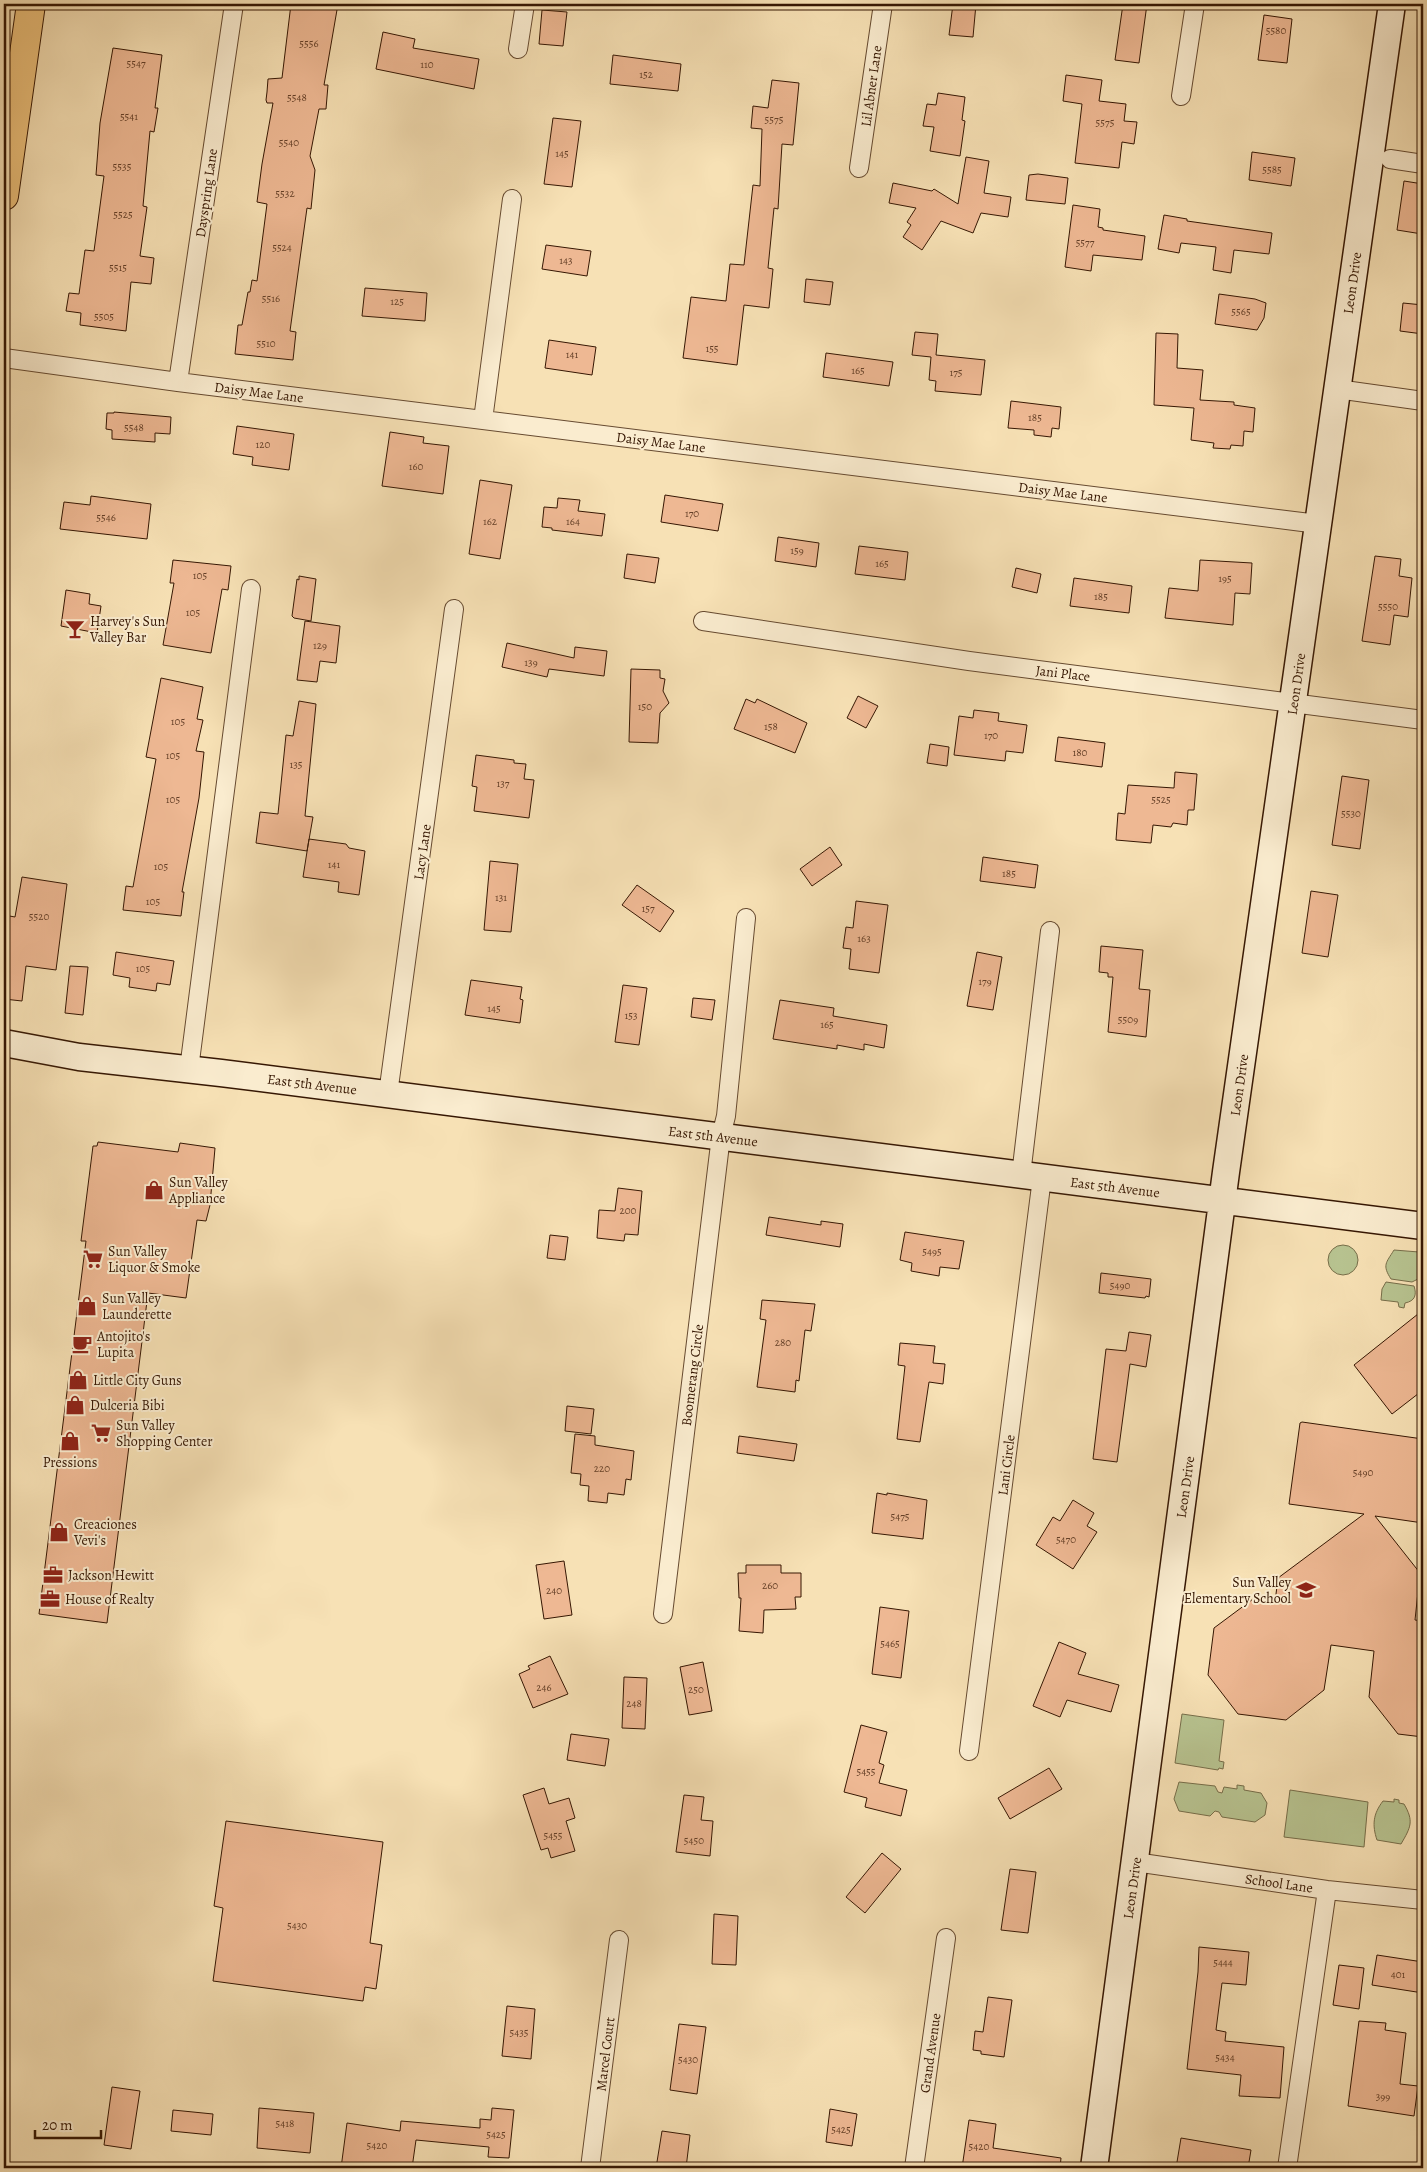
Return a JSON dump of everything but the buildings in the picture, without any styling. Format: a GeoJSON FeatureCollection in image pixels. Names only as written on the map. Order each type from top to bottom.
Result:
{"type":"FeatureCollection","features":[{"type":"Feature","properties":{"kind":"main road"},"geometry":{"type":"LineString","coordinates":[[4,196],[31,4]]}},
{"type":"Feature","properties":{"kind":"street","name":"Dayspring Lane"},"geometry":{"type":"LineString","coordinates":[[178,382],[234,4]]}},
{"type":"Feature","properties":{"kind":"street"},"geometry":{"type":"LineString","coordinates":[[518,49],[525,4]]}},
{"type":"Feature","properties":{"kind":"street","name":"Lil Abner Lane"},"geometry":{"type":"LineString","coordinates":[[859,168],[883,4]]}},
{"type":"Feature","properties":{"kind":"street"},"geometry":{"type":"LineString","coordinates":[[1181,96],[1195,4]]}},
{"type":"Feature","properties":{"kind":"street","name":"Leon Drive"},"geometry":{"type":"LineString","coordinates":[[1094,2168],[1222,1201],[1337,389],[1378,156],[1392,4]]}},
{"type":"Feature","properties":{"kind":"street"},"geometry":{"type":"LineString","coordinates":[[1378,156],[1423,164]]}},
{"type":"Feature","properties":{"kind":"street"},"geometry":{"type":"LineString","coordinates":[[483,420],[512,199]]}},
{"type":"Feature","properties":{"kind":"street","name":"Daisy Mae Lane"},"geometry":{"type":"LineString","coordinates":[[4,358],[178,382],[1318,524]]}},
{"type":"Feature","properties":{"kind":"street"},"geometry":{"type":"LineString","coordinates":[[1337,389],[1423,400]]}},
{"type":"Feature","properties":{"kind":"street"},"geometry":{"type":"LineString","coordinates":[[189,1069],[251,589]]}},
{"type":"Feature","properties":{"kind":"street","name":"Lacy Lane"},"geometry":{"type":"LineString","coordinates":[[388,1094],[454,609]]}},
{"type":"Feature","properties":{"kind":"street","name":"Jani Place"},"geometry":{"type":"LineString","coordinates":[[703,621],[969,661],[1423,720]]}},
{"type":"Feature","properties":{"kind":"street","name":"Boomerang Circle"},"geometry":{"type":"LineString","coordinates":[[663,1614],[721,1136],[726,1116],[746,918]]}},
{"type":"Feature","properties":{"kind":"street","name":"Lani Circle"},"geometry":{"type":"LineString","coordinates":[[970,1751],[1032,1177],[1050,930]]}},
{"type":"Feature","properties":{"kind":"street","name":"East 5th Avenue"},"geometry":{"type":"LineString","coordinates":[[4,1043],[78,1057],[388,1094],[1423,1226]]}},
{"type":"Feature","properties":{"kind":"street","name":"School Lane"},"geometry":{"type":"LineString","coordinates":[[1135,1862],[1328,1890],[1423,1900]]}},
{"type":"Feature","properties":{"kind":"street"},"geometry":{"type":"LineString","coordinates":[[1287,2168],[1328,1890]]}},
{"type":"Feature","properties":{"kind":"street","name":"Grand Avenue"},"geometry":{"type":"LineString","coordinates":[[914,2168],[946,1938]]}},
{"type":"Feature","properties":{"kind":"street","name":"Marcel Court"},"geometry":{"type":"LineString","coordinates":[[590,2168],[619,1940]]}},
{"type":"Feature","properties":{"kind":"green space"},"geometry":{"type":"Polygon","coordinates":[[[1343,1245],[1354,1249],[1358,1260],[1354,1271],[1343,1275],[1332,1271],[1328,1260],[1332,1249],[1343,1245]]]}},
{"type":"Feature","properties":{"kind":"green space"},"geometry":{"type":"Polygon","coordinates":[[[1394,1250],[1419,1252],[1423,1260],[1423,1282],[1418,1279],[1412,1282],[1391,1279],[1386,1264],[1394,1250]]]}},
{"type":"Feature","properties":{"kind":"green space"},"geometry":{"type":"Polygon","coordinates":[[[1386,1282],[1414,1286],[1414,1297],[1411,1301],[1405,1303],[1404,1308],[1399,1307],[1398,1302],[1381,1300],[1382,1289],[1386,1282]]]}},
{"type":"Feature","properties":{"kind":"green space"},"geometry":{"type":"Polygon","coordinates":[[[1182,1714],[1224,1720],[1219,1761],[1224,1762],[1223,1769],[1219,1768],[1218,1770],[1175,1763],[1182,1714]]]}},
{"type":"Feature","properties":{"kind":"green space"},"geometry":{"type":"Polygon","coordinates":[[[1179,1782],[1215,1786],[1218,1792],[1222,1793],[1224,1787],[1237,1789],[1237,1785],[1244,1786],[1244,1790],[1261,1793],[1267,1803],[1265,1815],[1255,1822],[1222,1817],[1219,1812],[1215,1811],[1210,1816],[1179,1811],[1174,1799],[1179,1782]]]}},
{"type":"Feature","properties":{"kind":"green space"},"geometry":{"type":"Polygon","coordinates":[[[1290,1790],[1368,1802],[1364,1847],[1284,1837],[1290,1790]]]}},
{"type":"Feature","properties":{"kind":"green space"},"geometry":{"type":"Polygon","coordinates":[[[1394,1799],[1404,1804],[1410,1820],[1409,1828],[1401,1844],[1377,1840],[1374,1829],[1375,1815],[1383,1801],[1394,1802],[1394,1799]]]}},
{"type":"Feature","properties":{"kind":"place","name":"Harvey's Sun Valley Bar"},"geometry":{"type":"Point","coordinates":[75,629]}},
{"type":"Feature","properties":{"kind":"place","name":"Sun Valley Appliance"},"geometry":{"type":"Point","coordinates":[154,1190]}},
{"type":"Feature","properties":{"kind":"place","name":"Sun Valley Liquor & Smoke"},"geometry":{"type":"Point","coordinates":[93,1259]}},
{"type":"Feature","properties":{"kind":"place","name":"Sun Valley Launderette"},"geometry":{"type":"Point","coordinates":[87,1306]}},
{"type":"Feature","properties":{"kind":"place","name":"Antojito's Lupita"},"geometry":{"type":"Point","coordinates":[82,1344]}},
{"type":"Feature","properties":{"kind":"place","name":"Little City Guns"},"geometry":{"type":"Point","coordinates":[78,1380]}},
{"type":"Feature","properties":{"kind":"place","name":"Dulceria Bibi"},"geometry":{"type":"Point","coordinates":[75,1405]}},
{"type":"Feature","properties":{"kind":"place","name":"Sun Valley Shopping Center"},"geometry":{"type":"Point","coordinates":[101,1433]}},
{"type":"Feature","properties":{"kind":"place","name":"Pressions"},"geometry":{"type":"Point","coordinates":[70,1441]}},
{"type":"Feature","properties":{"kind":"place","name":"Creaciones Vevi's"},"geometry":{"type":"Point","coordinates":[59,1532]}},
{"type":"Feature","properties":{"kind":"place","name":"Jackson Hewitt"},"geometry":{"type":"Point","coordinates":[53,1575]}},
{"type":"Feature","properties":{"kind":"place","name":"Sun Valley Elementary School"},"geometry":{"type":"Point","coordinates":[1306,1590]}},
{"type":"Feature","properties":{"kind":"place","name":"House of Realty"},"geometry":{"type":"Point","coordinates":[50,1599]}}]}
